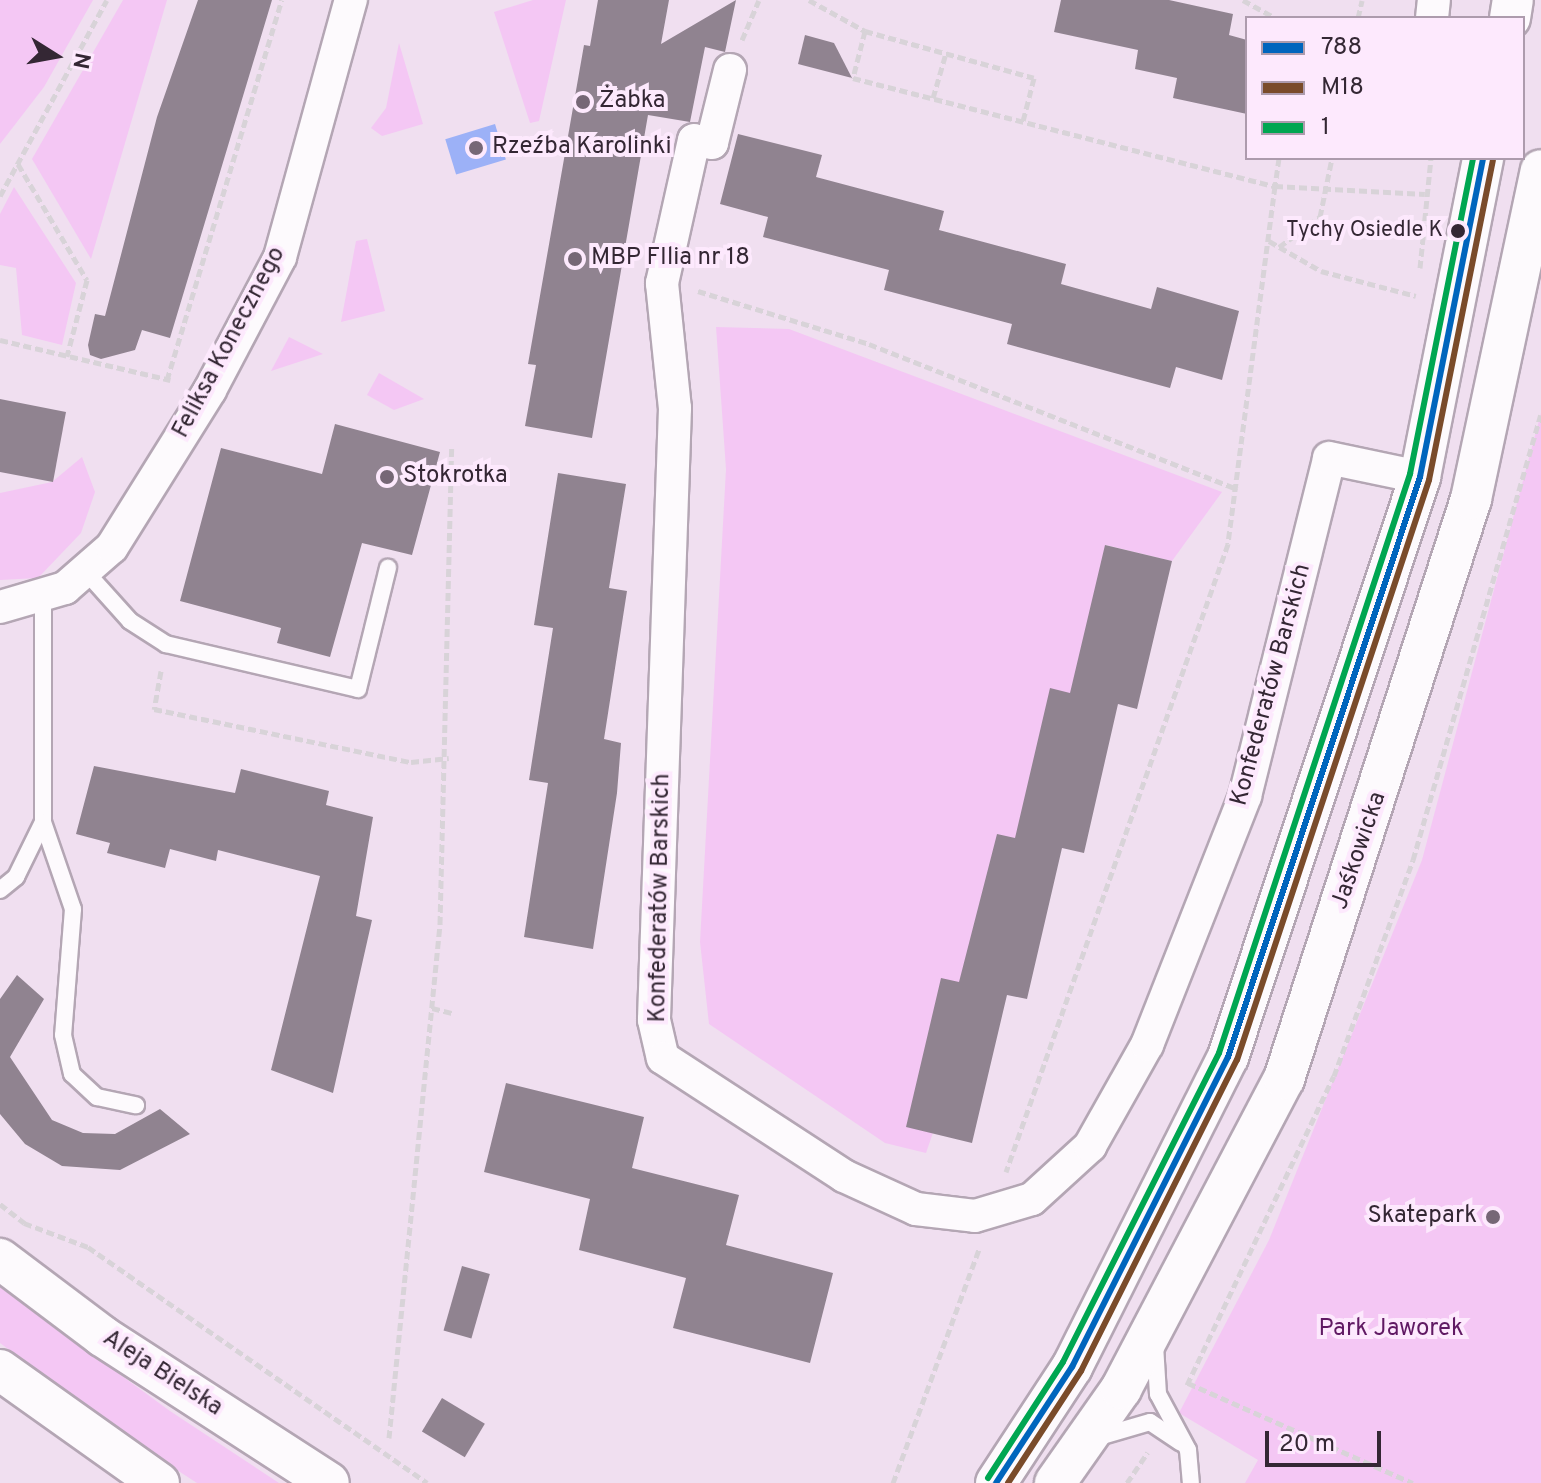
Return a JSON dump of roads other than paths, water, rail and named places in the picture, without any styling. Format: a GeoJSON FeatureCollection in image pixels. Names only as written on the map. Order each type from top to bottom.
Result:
{"type":"FeatureCollection","features":[{"type":"Feature","properties":{"kind":"street","name":"Feliksa Konecznego"},"geometry":{"type":"LineString","coordinates":[[0,607],[43,596],[87,573],[133,516],[210,390],[280,257],[351,0]]}},
{"type":"Feature","properties":{"kind":"street","name":"Konfederatów Barskich"},"geometry":{"type":"LineString","coordinates":[[730,70],[712,143],[694,140],[662,283],[675,408],[654,1020],[663,1058],[881,1196],[949,1215],[992,1212],[1032,1199],[1072,1167],[1147,1045],[1245,796],[1329,458],[1420,477]]}},
{"type":"Feature","properties":{"kind":"street"},"geometry":{"type":"LineString","coordinates":[[996,1483],[1072,1367],[1228,1057],[1420,477],[1483,160]]}},
{"type":"Feature","properties":{"kind":"street","name":"Jaśkowicka"},"geometry":{"type":"LineString","coordinates":[[1066,1467],[1159,1316],[1284,1079],[1473,487],[1541,170]]}},
{"type":"Feature","properties":{"kind":"street"},"geometry":{"type":"LineString","coordinates":[[1420,477],[1473,487]]}},
{"type":"Feature","properties":{"kind":"street","name":"Aleja Bielska"},"geometry":{"type":"LineString","coordinates":[[0,1259],[102,1336],[329,1483]]}},
{"type":"Feature","properties":{"kind":"street"},"geometry":{"type":"LineString","coordinates":[[0,1370],[159,1483]]}},
{"type":"Feature","properties":{"kind":"lane"},"geometry":{"type":"LineString","coordinates":[[87,573],[130,621],[166,644],[358,689],[388,568]]}},
{"type":"Feature","properties":{"kind":"lane"},"geometry":{"type":"LineString","coordinates":[[43,596],[43,822],[73,909],[63,1035],[72,1074],[97,1097],[136,1105]]}},
{"type":"Feature","properties":{"kind":"lane"},"geometry":{"type":"LineString","coordinates":[[0,890],[16,877],[43,822]]}},
{"type":"Feature","properties":{"kind":"lane"},"geometry":{"type":"LineString","coordinates":[[1159,1316],[1158,1394],[1188,1450],[1191,1483]]}},
{"type":"Feature","properties":{"kind":"lane"},"geometry":{"type":"LineString","coordinates":[[1066,1467],[1119,1426],[1150,1422],[1188,1450]]}},
{"type":"Feature","properties":{"kind":"lane"},"geometry":{"type":"LineString","coordinates":[[1182,1483],[1188,1450]]}},
{"type":"Feature","properties":{"kind":"water"},"geometry":{"type":"Polygon","coordinates":[[[495,124],[506,159],[456,175],[445,139],[495,124]]]}},
{"type":"Feature","properties":{"kind":"place","name":"Żabka"},"geometry":{"type":"Point","coordinates":[583,102]}},
{"type":"Feature","properties":{"kind":"place","name":"Rzeźba Karolinki"},"geometry":{"type":"Point","coordinates":[476,148]}},
{"type":"Feature","properties":{"kind":"place","name":"Tychy Osiedle K"},"geometry":{"type":"Point","coordinates":[1458,231]}},
{"type":"Feature","properties":{"kind":"place","name":"MBP FIlia nr 18"},"geometry":{"type":"Point","coordinates":[575,259]}},
{"type":"Feature","properties":{"kind":"place","name":"Stokrotka"},"geometry":{"type":"Point","coordinates":[387,477]}},
{"type":"Feature","properties":{"kind":"place","name":"Skatepark"},"geometry":{"type":"Point","coordinates":[1493,1217]}},
{"type":"Feature","properties":{"kind":"park label","name":"Park Jaworek"},"geometry":{"type":"Point","coordinates":[1391,1330]}}]}
